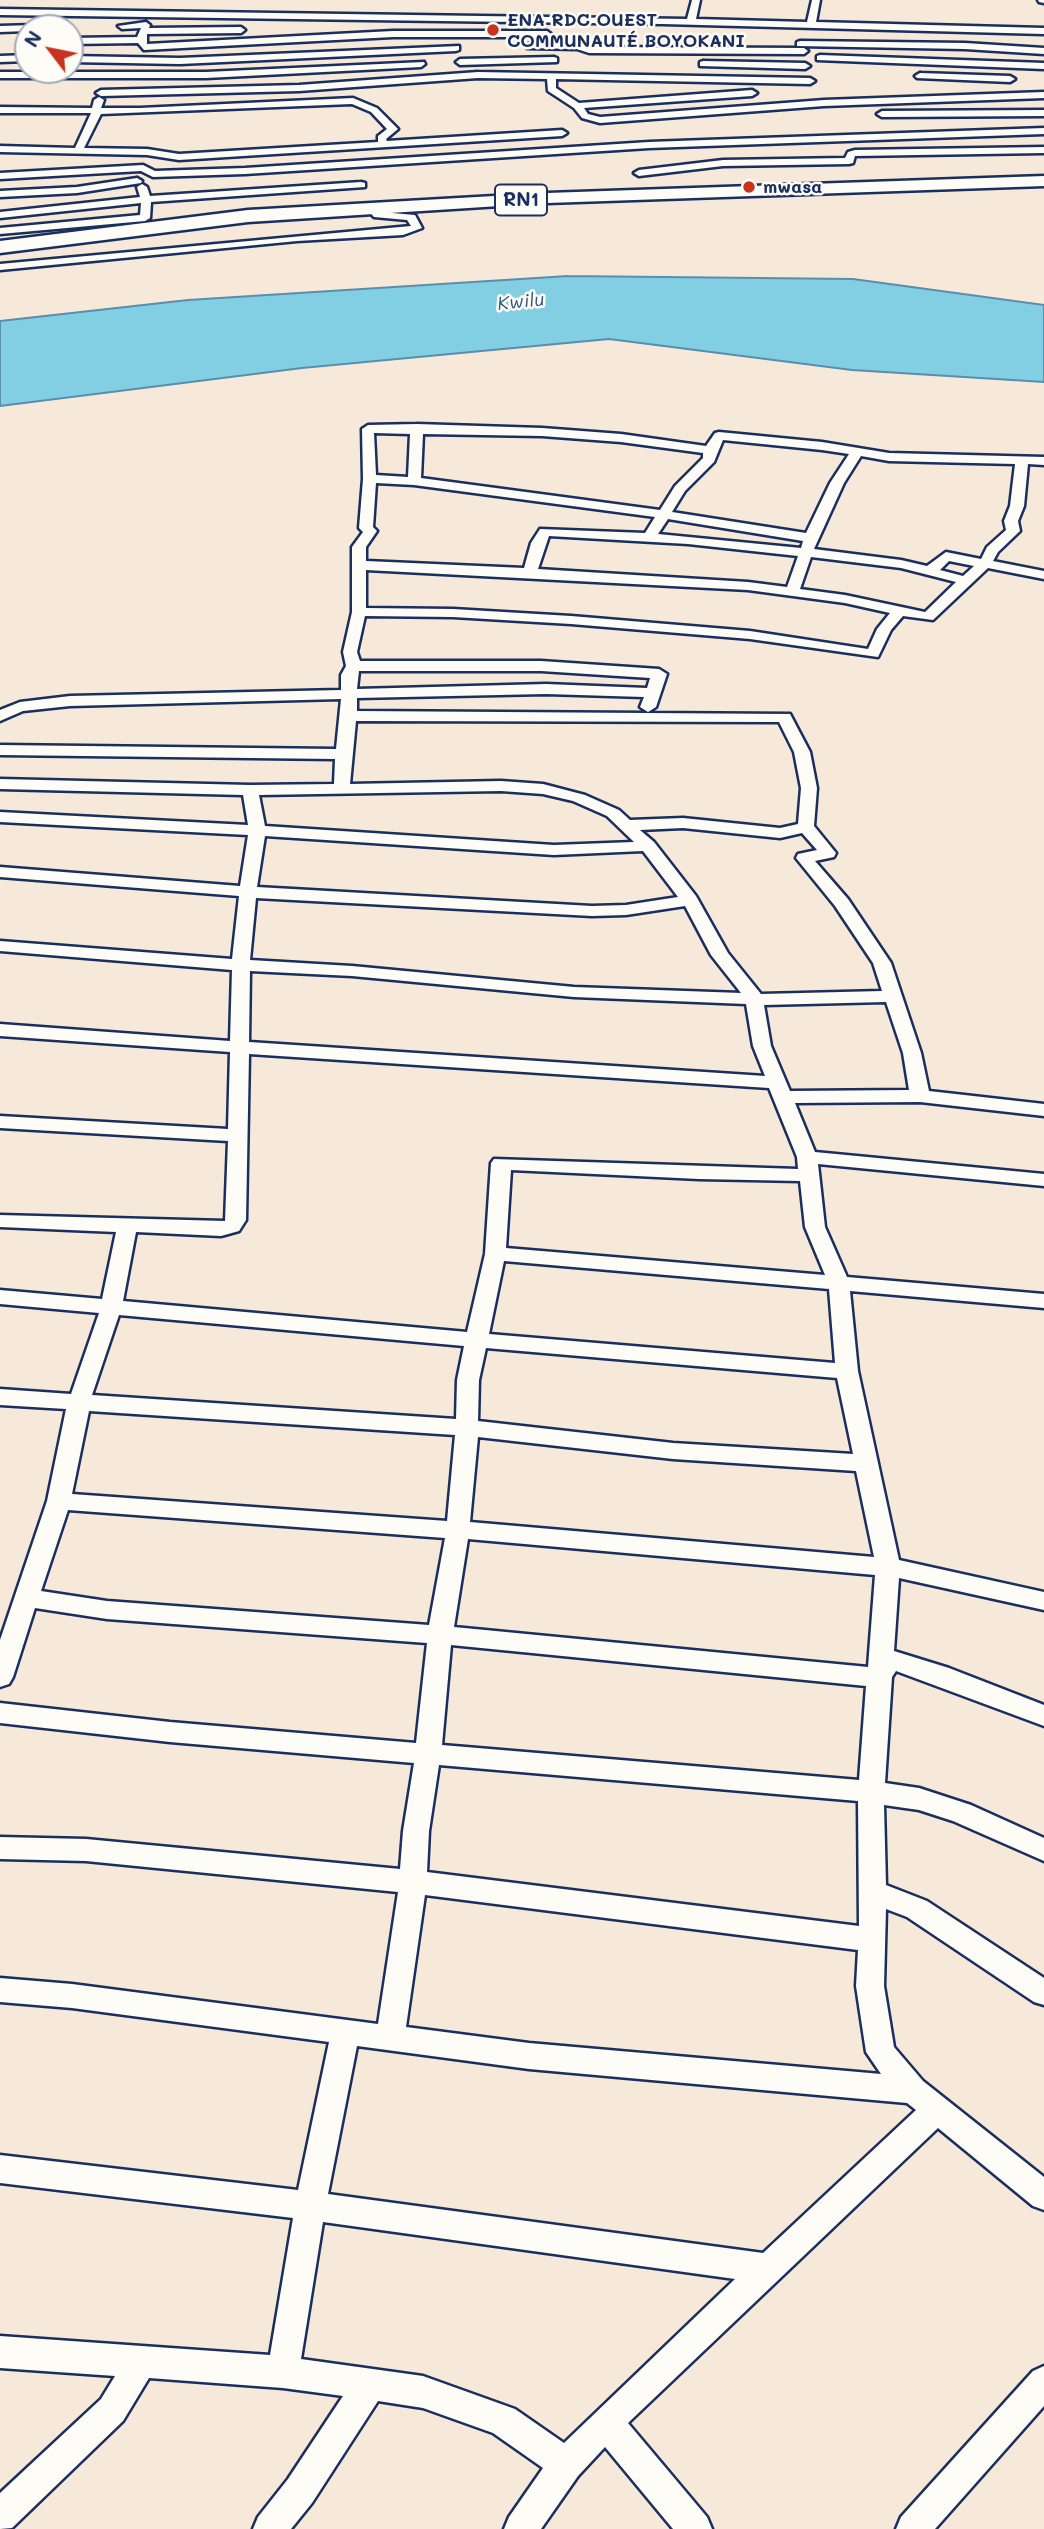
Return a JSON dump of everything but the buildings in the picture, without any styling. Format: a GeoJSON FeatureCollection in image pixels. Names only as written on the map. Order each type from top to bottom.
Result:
{"type":"FeatureCollection","features":[{"type":"Feature","properties":{"kind":"highway","name":"RN1"},"geometry":{"type":"LineString","coordinates":[[0,247],[248,216],[370,208],[547,198],[1044,181]]}},
{"type":"Feature","properties":{"kind":"street"},"geometry":{"type":"LineString","coordinates":[[106,13],[117,0]]}},
{"type":"Feature","properties":{"kind":"street"},"geometry":{"type":"LineString","coordinates":[[803,0],[816,0],[811,24]]}},
{"type":"Feature","properties":{"kind":"street"},"geometry":{"type":"LineString","coordinates":[[365,36],[343,22],[339,7],[493,8]]}},
{"type":"Feature","properties":{"kind":"street"},"geometry":{"type":"LineString","coordinates":[[691,22],[691,7],[717,12]]}},
{"type":"Feature","properties":{"kind":"street"},"geometry":{"type":"LineString","coordinates":[[566,20],[568,8]]}},
{"type":"Feature","properties":{"kind":"street"},"geometry":{"type":"LineString","coordinates":[[0,12],[227,11],[343,22],[566,20],[1043,31]]}},
{"type":"Feature","properties":{"kind":"street"},"geometry":{"type":"LineString","coordinates":[[801,13],[824,11]]}},
{"type":"Feature","properties":{"kind":"street"},"geometry":{"type":"LineString","coordinates":[[101,93],[299,88],[465,76],[707,80],[965,46],[1043,54],[1044,17]]}},
{"type":"Feature","properties":{"kind":"street"},"geometry":{"type":"LineString","coordinates":[[318,27],[343,22]]}},
{"type":"Feature","properties":{"kind":"street"},"geometry":{"type":"LineString","coordinates":[[703,22],[701,43],[707,80]]}},
{"type":"Feature","properties":{"kind":"street"},"geometry":{"type":"LineString","coordinates":[[798,24],[807,66],[824,103],[837,115]]}},
{"type":"Feature","properties":{"kind":"street"},"geometry":{"type":"LineString","coordinates":[[118,26],[146,25],[144,47],[365,36],[555,34]]}},
{"type":"Feature","properties":{"kind":"street"},"geometry":{"type":"LineString","coordinates":[[84,40],[254,29]]}},
{"type":"Feature","properties":{"kind":"street"},"geometry":{"type":"LineString","coordinates":[[514,47],[701,43],[807,66],[821,72]]}},
{"type":"Feature","properties":{"kind":"street"},"geometry":{"type":"LineString","coordinates":[[84,59],[180,61],[470,48]]}},
{"type":"Feature","properties":{"kind":"street"},"geometry":{"type":"LineString","coordinates":[[321,55],[333,70]]}},
{"type":"Feature","properties":{"kind":"street"},"geometry":{"type":"LineString","coordinates":[[455,62],[568,60]]}},
{"type":"Feature","properties":{"kind":"street"},"geometry":{"type":"LineString","coordinates":[[0,75],[292,72],[430,63]]}},
{"type":"Feature","properties":{"kind":"street"},"geometry":{"type":"LineString","coordinates":[[703,64],[1044,66]]}},
{"type":"Feature","properties":{"kind":"street"},"geometry":{"type":"LineString","coordinates":[[577,106],[768,92],[807,66]]}},
{"type":"Feature","properties":{"kind":"street"},"geometry":{"type":"LineString","coordinates":[[292,72],[299,88]]}},
{"type":"Feature","properties":{"kind":"street"},"geometry":{"type":"LineString","coordinates":[[78,151],[97,111],[107,76]]}},
{"type":"Feature","properties":{"kind":"street"},"geometry":{"type":"LineString","coordinates":[[905,76],[1016,79]]}},
{"type":"Feature","properties":{"kind":"street"},"geometry":{"type":"LineString","coordinates":[[552,77],[551,89],[577,106],[589,118],[600,120],[824,103],[1044,95]]}},
{"type":"Feature","properties":{"kind":"street"},"geometry":{"type":"LineString","coordinates":[[0,110],[97,111],[354,101],[374,110],[393,129],[381,138],[384,145]]}},
{"type":"Feature","properties":{"kind":"street"},"geometry":{"type":"LineString","coordinates":[[877,114],[1044,113]]}},
{"type":"Feature","properties":{"kind":"street"},"geometry":{"type":"LineString","coordinates":[[0,176],[143,169],[153,174],[186,173],[359,165],[852,133],[1044,132]]}},
{"type":"Feature","properties":{"kind":"street"},"geometry":{"type":"LineString","coordinates":[[0,149],[146,152],[179,157],[562,134]]}},
{"type":"Feature","properties":{"kind":"street"},"geometry":{"type":"LineString","coordinates":[[0,268],[297,238],[403,232],[417,228],[411,218],[378,215],[370,208],[361,185],[358,147]]}},
{"type":"Feature","properties":{"kind":"street"},"geometry":{"type":"LineString","coordinates":[[639,173],[735,162],[849,161],[850,154],[855,153],[1044,149]]}},
{"type":"Feature","properties":{"kind":"street"},"geometry":{"type":"LineString","coordinates":[[0,231],[145,218],[146,201],[139,181],[143,169]]}},
{"type":"Feature","properties":{"kind":"street"},"geometry":{"type":"LineString","coordinates":[[110,184],[111,170]]}},
{"type":"Feature","properties":{"kind":"street"},"geometry":{"type":"LineString","coordinates":[[0,194],[77,190],[139,181]]}},
{"type":"Feature","properties":{"kind":"street"},"geometry":{"type":"LineString","coordinates":[[0,215],[202,194],[361,185]]}},
{"type":"Feature","properties":{"kind":"street"},"geometry":{"type":"LineString","coordinates":[[414,481],[417,428]]}},
{"type":"Feature","properties":{"kind":"street"},"geometry":{"type":"LineString","coordinates":[[342,789],[343,754],[349,716],[349,676],[354,666],[350,652],[359,612],[359,547],[370,531],[366,528],[370,480],[368,429],[552,433],[621,438],[710,450]]}},
{"type":"Feature","properties":{"kind":"street"},"geometry":{"type":"LineString","coordinates":[[649,538],[680,489],[712,455],[710,450],[719,436],[889,457],[1044,461]]}},
{"type":"Feature","properties":{"kind":"street"},"geometry":{"type":"LineString","coordinates":[[792,592],[811,538],[837,483],[858,452]]}},
{"type":"Feature","properties":{"kind":"street"},"geometry":{"type":"LineString","coordinates":[[358,565],[684,581],[845,599],[928,617],[986,562],[992,551],[1013,531],[1012,521],[1017,506],[1022,461]]}},
{"type":"Feature","properties":{"kind":"street"},"geometry":{"type":"LineString","coordinates":[[370,480],[414,481],[811,538]]}},
{"type":"Feature","properties":{"kind":"street"},"geometry":{"type":"LineString","coordinates":[[530,572],[538,543],[545,532],[649,538],[862,558],[964,580]]}},
{"type":"Feature","properties":{"kind":"street"},"geometry":{"type":"LineString","coordinates":[[930,571],[946,556],[1044,575]]}},
{"type":"Feature","properties":{"kind":"street"},"geometry":{"type":"LineString","coordinates":[[359,612],[441,613],[570,620],[750,635],[873,654],[884,629],[900,611]]}},
{"type":"Feature","properties":{"kind":"street"},"geometry":{"type":"LineString","coordinates":[[354,666],[541,666],[659,674],[646,715]]}},
{"type":"Feature","properties":{"kind":"street"},"geometry":{"type":"LineString","coordinates":[[436,666],[440,715]]}},
{"type":"Feature","properties":{"kind":"street"},"geometry":{"type":"LineString","coordinates":[[0,716],[20,707],[70,701],[546,688],[653,693]]}},
{"type":"Feature","properties":{"kind":"street"},"geometry":{"type":"LineString","coordinates":[[349,716],[785,717],[802,752],[809,788],[806,827],[828,853],[804,858],[842,903],[882,963],[912,1053],[920,1096]]}},
{"type":"Feature","properties":{"kind":"street"},"geometry":{"type":"LineString","coordinates":[[0,750],[343,754]]}},
{"type":"Feature","properties":{"kind":"street"},"geometry":{"type":"LineString","coordinates":[[0,784],[250,790],[500,786],[543,789],[579,798],[613,813],[648,846],[690,900],[720,955],[754,997],[762,1046],[808,1166],[815,1227],[839,1283],[847,1371],[864,1463],[888,1567],[871,1792],[873,1940],[870,1986],[880,2052],[914,2090],[1044,2196]]}},
{"type":"Feature","properties":{"kind":"street"},"geometry":{"type":"LineString","coordinates":[[0,1221],[221,1229],[232,1226],[236,1220],[239,1192],[238,1017],[242,933],[257,830],[250,790]]}},
{"type":"Feature","properties":{"kind":"street"},"geometry":{"type":"LineString","coordinates":[[0,817],[257,830],[554,850],[648,846]]}},
{"type":"Feature","properties":{"kind":"street"},"geometry":{"type":"LineString","coordinates":[[627,825],[683,823],[780,833],[806,827]]}},
{"type":"Feature","properties":{"kind":"street"},"geometry":{"type":"LineString","coordinates":[[0,872],[361,900],[609,911],[690,900]]}},
{"type":"Feature","properties":{"kind":"street"},"geometry":{"type":"LineString","coordinates":[[0,946],[352,971],[574,992],[780,1000],[893,996]]}},
{"type":"Feature","properties":{"kind":"street"},"geometry":{"type":"LineString","coordinates":[[0,1030],[240,1046],[781,1090],[920,1096],[1044,1110]]}},
{"type":"Feature","properties":{"kind":"street"},"geometry":{"type":"LineString","coordinates":[[0,1122],[239,1136]]}},
{"type":"Feature","properties":{"kind":"street"},"geometry":{"type":"LineString","coordinates":[[390,2039],[413,1882],[416,1831],[428,1755],[440,1635],[458,1530],[467,1428],[468,1380],[495,1254],[501,1163],[699,1173],[808,1166],[1044,1180]]}},
{"type":"Feature","properties":{"kind":"street"},"geometry":{"type":"LineString","coordinates":[[0,1677],[59,1501],[79,1402],[111,1308],[128,1226]]}},
{"type":"Feature","properties":{"kind":"street"},"geometry":{"type":"LineString","coordinates":[[495,1254],[1044,1301]]}},
{"type":"Feature","properties":{"kind":"street"},"geometry":{"type":"LineString","coordinates":[[0,1297],[671,1358],[847,1371]]}},
{"type":"Feature","properties":{"kind":"street"},"geometry":{"type":"LineString","coordinates":[[0,1397],[467,1428],[673,1451],[864,1463]]}},
{"type":"Feature","properties":{"kind":"street"},"geometry":{"type":"LineString","coordinates":[[59,1501],[458,1530],[888,1567],[1044,1601]]}},
{"type":"Feature","properties":{"kind":"street"},"geometry":{"type":"LineString","coordinates":[[28,1598],[194,1618],[440,1635],[879,1678]]}},
{"type":"Feature","properties":{"kind":"street"},"geometry":{"type":"LineString","coordinates":[[879,1678],[890,1659],[940,1675],[1044,1716]]}},
{"type":"Feature","properties":{"kind":"street"},"geometry":{"type":"LineString","coordinates":[[0,1713],[170,1732],[871,1792],[919,1799],[962,1813],[1044,1850]]}},
{"type":"Feature","properties":{"kind":"street"},"geometry":{"type":"LineString","coordinates":[[0,1848],[86,1850],[413,1882],[873,1940]]}},
{"type":"Feature","properties":{"kind":"street"},"geometry":{"type":"LineString","coordinates":[[873,1892],[917,1909],[1044,1993]]}},
{"type":"Feature","properties":{"kind":"street"},"geometry":{"type":"LineString","coordinates":[[0,1990],[72,1996],[529,2056],[914,2090]]}},
{"type":"Feature","properties":{"kind":"street"},"geometry":{"type":"LineString","coordinates":[[283,2372],[310,2206],[345,2032]]}},
{"type":"Feature","properties":{"kind":"street"},"geometry":{"type":"LineString","coordinates":[[521,2529],[566,2464],[606,2422],[938,2109]]}},
{"type":"Feature","properties":{"kind":"street"},"geometry":{"type":"LineString","coordinates":[[0,2169],[310,2206],[770,2269]]}},
{"type":"Feature","properties":{"kind":"street"},"geometry":{"type":"LineString","coordinates":[[0,2352],[140,2364],[283,2372],[423,2392],[503,2420],[566,2464]]}},
{"type":"Feature","properties":{"kind":"street"},"geometry":{"type":"LineString","coordinates":[[0,2516],[112,2410],[140,2364]]}},
{"type":"Feature","properties":{"kind":"street"},"geometry":{"type":"LineString","coordinates":[[914,2529],[1044,2382]]}},
{"type":"Feature","properties":{"kind":"street"},"geometry":{"type":"LineString","coordinates":[[270,2529],[299,2491],[371,2383]]}},
{"type":"Feature","properties":{"kind":"street"},"geometry":{"type":"LineString","coordinates":[[606,2422],[695,2529]]}},
{"type":"Feature","properties":{"kind":"water","name":"Kwilu"},"geometry":{"type":"Polygon","coordinates":[[[568,276],[853,279],[1044,305],[1044,382],[852,370],[609,339],[302,368],[0,406],[0,321],[188,300],[568,276]]]}},
{"type":"Feature","properties":{"kind":"place","name":"ENA RDC OUEST COMMUNAUTÉ BOYOKANI"},"geometry":{"type":"Point","coordinates":[493,30]}},
{"type":"Feature","properties":{"kind":"place","name":"mwasa"},"geometry":{"type":"Point","coordinates":[749,187]}}]}
